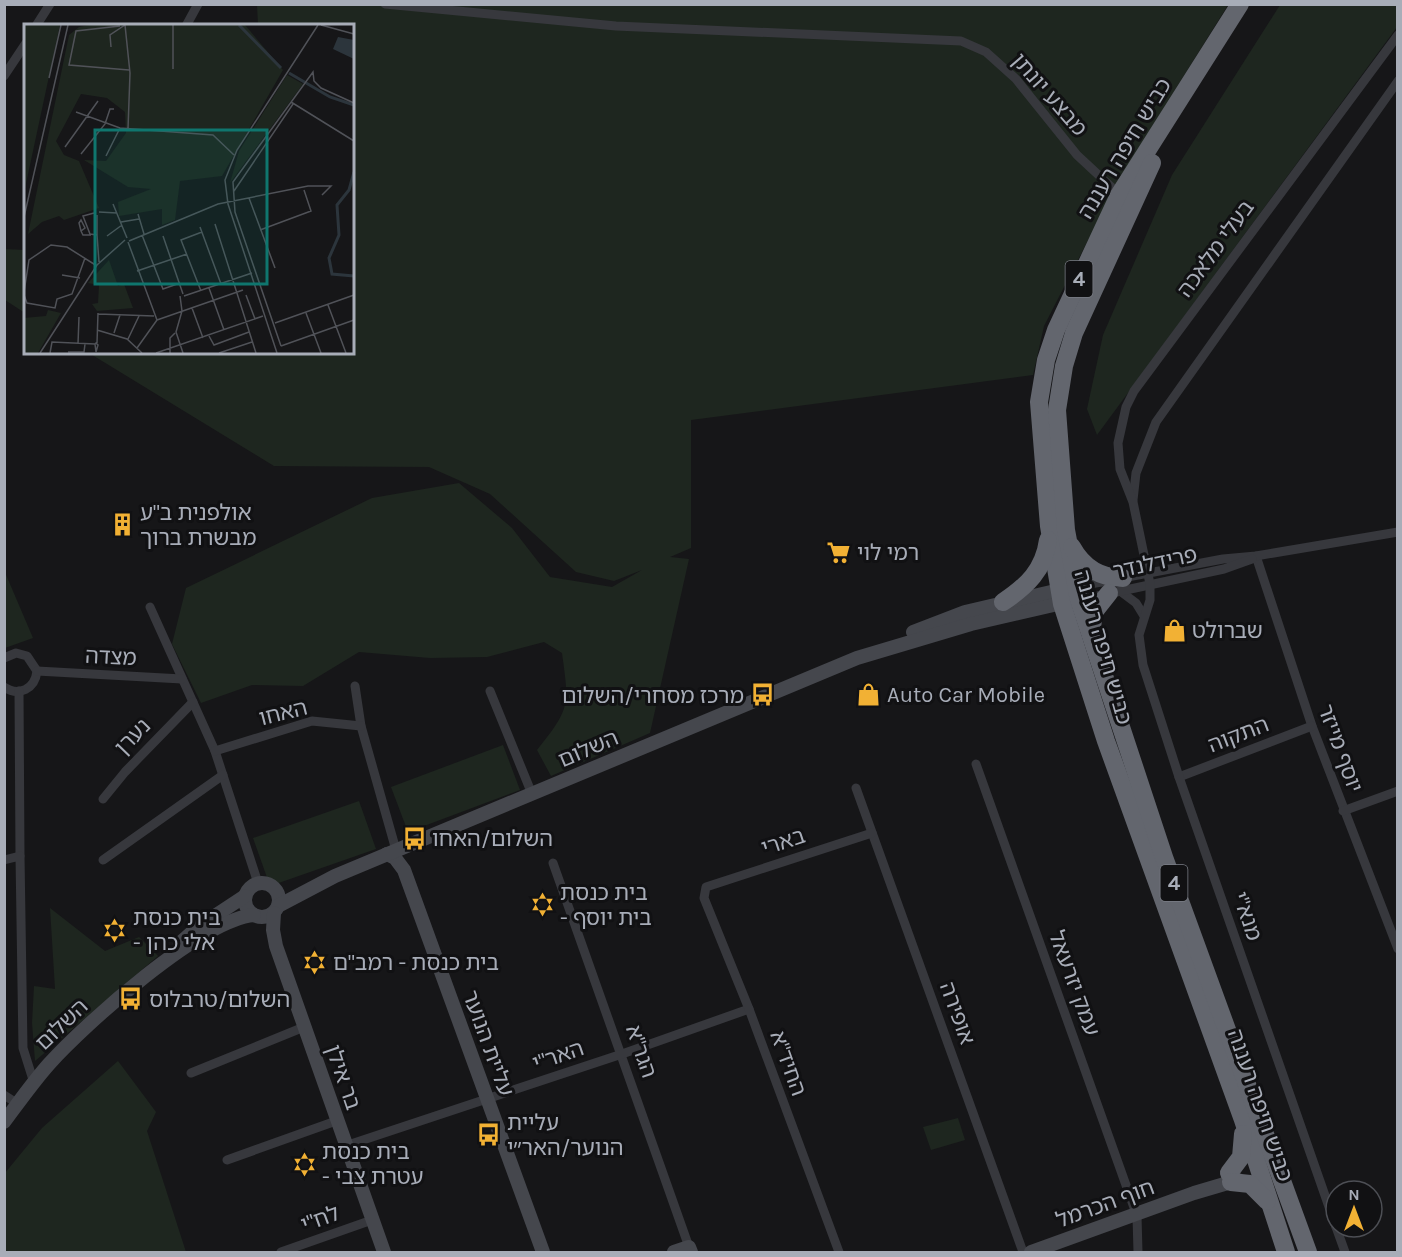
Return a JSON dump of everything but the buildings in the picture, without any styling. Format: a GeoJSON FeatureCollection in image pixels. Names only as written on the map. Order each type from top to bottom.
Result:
{"type":"FeatureCollection","features":[{"type":"Feature","properties":{"kind":"highway","name":"כביש חיפה רעננה"},"geometry":{"type":"LineString","coordinates":[[1240,4],[1126,200],[1056,330],[1046,360],[1039,402],[1049,526],[1106,741],[1243,1120],[1286,1252]]}},
{"type":"Feature","properties":{"kind":"highway","name":"כביש חיפה רעננה"},"geometry":{"type":"LineString","coordinates":[[1253,4],[1153,162],[1126,200],[1074,333],[1064,366],[1057,410],[1060,482],[1068,540],[1069,595],[1091,639],[1164,856],[1308,1252]]}},
{"type":"Feature","properties":{"kind":"highway"},"geometry":{"type":"LineString","coordinates":[[1003,602],[1019,591],[1041,567],[1049,526]]}},
{"type":"Feature","properties":{"kind":"highway"},"geometry":{"type":"LineString","coordinates":[[1068,540],[1086,566],[1108,578],[1117,587],[1103,598],[1094,612],[1091,639]]}},
{"type":"Feature","properties":{"kind":"highway"},"geometry":{"type":"LineString","coordinates":[[1243,1120],[1241,1157],[1230,1178],[1250,1184],[1269,1203]]}},
{"type":"Feature","properties":{"kind":"street"},"geometry":{"type":"LineString","coordinates":[[37,24],[50,4]]}},
{"type":"Feature","properties":{"kind":"street"},"geometry":{"type":"LineString","coordinates":[[187,24],[198,4]]}},
{"type":"Feature","properties":{"kind":"street","name":"מבצע יונתן"},"geometry":{"type":"LineString","coordinates":[[385,4],[616,26],[961,41],[986,52],[1016,79],[1077,154],[1126,200]]}},
{"type":"Feature","properties":{"kind":"street","name":"בעלי מלאכה"},"geometry":{"type":"LineString","coordinates":[[1148,574],[1133,502],[1120,469],[1118,443],[1120,424],[1134,391],[1398,35]]}},
{"type":"Feature","properties":{"kind":"street"},"geometry":{"type":"LineString","coordinates":[[4,76],[24,46]]}},
{"type":"Feature","properties":{"kind":"street","name":"בעלי מלאכה"},"geometry":{"type":"LineString","coordinates":[[1133,502],[1136,473],[1156,422],[1398,81]]}},
{"type":"Feature","properties":{"kind":"street","name":"פרידלנדר"},"geometry":{"type":"LineString","coordinates":[[1069,595],[1117,587],[1148,574],[1223,559],[1256,556],[1398,532]]}},
{"type":"Feature","properties":{"kind":"street","name":"פרידלנדר"},"geometry":{"type":"LineString","coordinates":[[1069,595],[1150,584],[1224,569],[1256,556]]}},
{"type":"Feature","properties":{"kind":"street","name":"יוסף מייזר"},"geometry":{"type":"LineString","coordinates":[[1256,556],[1312,726],[1398,949]]}},
{"type":"Feature","properties":{"kind":"street","name":"מנא\"י"},"geometry":{"type":"LineString","coordinates":[[1148,574],[1150,600],[1139,635],[1143,665],[1179,777],[1324,1193]]}},
{"type":"Feature","properties":{"kind":"street"},"geometry":{"type":"LineString","coordinates":[[1117,587],[1136,603],[1144,616]]}},
{"type":"Feature","properties":{"kind":"street","name":"השלום"},"geometry":{"type":"LineString","coordinates":[[276,910],[335,876],[857,658],[893,640],[955,616],[1003,602],[1069,595]]}},
{"type":"Feature","properties":{"kind":"street","name":"השלום"},"geometry":{"type":"LineString","coordinates":[[857,658],[1069,595]]}},
{"type":"Feature","properties":{"kind":"street"},"geometry":{"type":"LineString","coordinates":[[150,607],[215,751],[258,883]]}},
{"type":"Feature","properties":{"kind":"street"},"geometry":{"type":"LineString","coordinates":[[4,658],[22,654],[32,660],[37,671],[34,683],[19,692],[4,687]]}},
{"type":"Feature","properties":{"kind":"street","name":"מצדה"},"geometry":{"type":"LineString","coordinates":[[37,671],[182,679]]}},
{"type":"Feature","properties":{"kind":"street"},"geometry":{"type":"LineString","coordinates":[[355,686],[362,726],[392,852]]}},
{"type":"Feature","properties":{"kind":"street"},"geometry":{"type":"LineString","coordinates":[[490,691],[532,794]]}},
{"type":"Feature","properties":{"kind":"street"},"geometry":{"type":"LineString","coordinates":[[19,692],[23,1048],[34,1083]]}},
{"type":"Feature","properties":{"kind":"street","name":"נערן"},"geometry":{"type":"LineString","coordinates":[[103,799],[125,772],[193,702]]}},
{"type":"Feature","properties":{"kind":"street","name":"האחו"},"geometry":{"type":"LineString","coordinates":[[215,751],[312,721],[362,726]]}},
{"type":"Feature","properties":{"kind":"street","name":"התקוה"},"geometry":{"type":"LineString","coordinates":[[1179,777],[1312,726]]}},
{"type":"Feature","properties":{"kind":"street","name":"עמק יזרעאל"},"geometry":{"type":"LineString","coordinates":[[976,764],[1137,1216],[1138,1252]]}},
{"type":"Feature","properties":{"kind":"street"},"geometry":{"type":"LineString","coordinates":[[103,860],[223,775]]}},
{"type":"Feature","properties":{"kind":"street","name":"אופירה"},"geometry":{"type":"LineString","coordinates":[[856,788],[1023,1252]]}},
{"type":"Feature","properties":{"kind":"street"},"geometry":{"type":"LineString","coordinates":[[1343,811],[1398,791]]}},
{"type":"Feature","properties":{"kind":"street","name":"בארי"},"geometry":{"type":"LineString","coordinates":[[706,887],[872,833]]}},
{"type":"Feature","properties":{"kind":"street","name":"עליית הנוער"},"geometry":{"type":"LineString","coordinates":[[392,852],[404,870],[543,1252]]}},
{"type":"Feature","properties":{"kind":"street"},"geometry":{"type":"LineString","coordinates":[[4,860],[20,856]]}},
{"type":"Feature","properties":{"kind":"street","name":"הגר\"א"},"geometry":{"type":"LineString","coordinates":[[554,863],[690,1250]]}},
{"type":"Feature","properties":{"kind":"street","name":"השלום"},"geometry":{"type":"LineString","coordinates":[[274,887],[293,887],[335,876]]}},
{"type":"Feature","properties":{"kind":"street"},"geometry":{"type":"LineString","coordinates":[[258,883],[274,887],[279,897],[276,910],[263,918],[248,910],[245,896],[249,889],[258,883]]}},
{"type":"Feature","properties":{"kind":"street","name":"החיד\"א"},"geometry":{"type":"LineString","coordinates":[[706,887],[704,898],[749,1009],[838,1252]]}},
{"type":"Feature","properties":{"kind":"street","name":"השלום"},"geometry":{"type":"LineString","coordinates":[[4,1122],[34,1083],[75,1037],[157,967],[198,927],[245,896]]}},
{"type":"Feature","properties":{"kind":"street","name":"בר אילן"},"geometry":{"type":"LineString","coordinates":[[276,910],[273,930],[276,946],[384,1252]]}},
{"type":"Feature","properties":{"kind":"street","name":"השלום"},"geometry":{"type":"LineString","coordinates":[[157,967],[221,925],[237,918],[254,915]]}},
{"type":"Feature","properties":{"kind":"street","name":"האר\"י"},"geometry":{"type":"LineString","coordinates":[[345,1146],[749,1009]]}},
{"type":"Feature","properties":{"kind":"street"},"geometry":{"type":"LineString","coordinates":[[191,1073],[304,1027]]}},
{"type":"Feature","properties":{"kind":"street"},"geometry":{"type":"LineString","coordinates":[[4,1095],[18,1104]]}},
{"type":"Feature","properties":{"kind":"street"},"geometry":{"type":"LineString","coordinates":[[227,1160],[336,1121]]}},
{"type":"Feature","properties":{"kind":"street","name":"חוף הכרמל"},"geometry":{"type":"LineString","coordinates":[[1031,1252],[1137,1216],[1230,1178],[1277,1164]]}},
{"type":"Feature","properties":{"kind":"street","name":"לח\"י"},"geometry":{"type":"LineString","coordinates":[[281,1252],[372,1220]]}},
{"type":"Feature","properties":{"kind":"street"},"geometry":{"type":"LineString","coordinates":[[674,1252],[690,1250]]}},
{"type":"Feature","properties":{"kind":"shaded area"},"geometry":{"type":"Polygon","coordinates":[[[257,5],[1228,5],[1120,178],[1044,326],[1033,375],[691,420],[691,548],[670,557],[689,559],[650,733],[551,776],[537,750],[562,715],[566,684],[562,653],[544,642],[487,657],[430,658],[359,652],[303,686],[252,685],[201,703],[172,644],[186,588],[372,498],[459,483],[512,528],[550,577],[612,587],[642,570],[614,581],[576,572],[490,494],[429,467],[274,466],[91,354],[354,354],[354,24],[258,24],[257,5]]]}},
{"type":"Feature","properties":{"kind":"shaded area"},"geometry":{"type":"Polygon","coordinates":[[[1280,5],[1397,5],[1397,27],[1097,435],[1087,409],[1103,335],[1172,175],[1280,5]]]}},
{"type":"Feature","properties":{"kind":"shaded area"},"geometry":{"type":"Polygon","coordinates":[[[4,249],[24,250],[24,312],[5,300],[4,249]]]}},
{"type":"Feature","properties":{"kind":"shaded area"},"geometry":{"type":"Polygon","coordinates":[[[4,570],[33,638],[5,648],[4,648],[4,570]]]}},
{"type":"Feature","properties":{"kind":"shaded area"},"geometry":{"type":"Polygon","coordinates":[[[503,745],[520,790],[408,832],[391,787],[503,745]]]}},
{"type":"Feature","properties":{"kind":"shaded area"},"geometry":{"type":"Polygon","coordinates":[[[359,801],[376,849],[270,886],[253,838],[359,801]]]}},
{"type":"Feature","properties":{"kind":"shaded area"},"geometry":{"type":"Polygon","coordinates":[[[50,908],[105,951],[139,937],[158,956],[35,1061],[32,1023],[34,986],[55,989],[50,908]]]}},
{"type":"Feature","properties":{"kind":"shaded area"},"geometry":{"type":"Polygon","coordinates":[[[118,1061],[156,1112],[147,1131],[186,1252],[5,1252],[5,1173],[42,1128],[118,1061]]]}},
{"type":"Feature","properties":{"kind":"shaded area"},"geometry":{"type":"Polygon","coordinates":[[[958,1118],[965,1140],[931,1150],[923,1127],[958,1118]]]}},
{"type":"Feature","properties":{"kind":"place","name":"אולפנית ב\"ע מבשרת ברוך"},"geometry":{"type":"Point","coordinates":[122,525]}},
{"type":"Feature","properties":{"kind":"place","name":"רמי לוי"},"geometry":{"type":"Point","coordinates":[839,552]}},
{"type":"Feature","properties":{"kind":"place","name":"שברולט"},"geometry":{"type":"Point","coordinates":[1174,630]}},
{"type":"Feature","properties":{"kind":"place","name":"Auto Car Mobile"},"geometry":{"type":"Point","coordinates":[869,694]}},
{"type":"Feature","properties":{"kind":"place","name":"מרכז מסחרי/השלום"},"geometry":{"type":"Point","coordinates":[762,695]}},
{"type":"Feature","properties":{"kind":"place","name":"השלום/האחו"},"geometry":{"type":"Point","coordinates":[414,838]}},
{"type":"Feature","properties":{"kind":"place","name":"בית כנסת - בית יוסף"},"geometry":{"type":"Point","coordinates":[542,905]}},
{"type":"Feature","properties":{"kind":"place","name":"בית כנסת - אלי כהן"},"geometry":{"type":"Point","coordinates":[115,930]}},
{"type":"Feature","properties":{"kind":"place","name":"בית כנסת - רמב\"ם"},"geometry":{"type":"Point","coordinates":[315,962]}},
{"type":"Feature","properties":{"kind":"place","name":"השלום/טרבלוס"},"geometry":{"type":"Point","coordinates":[131,999]}},
{"type":"Feature","properties":{"kind":"place","name":"עליית הנוער/האר״י"},"geometry":{"type":"Point","coordinates":[489,1135]}},
{"type":"Feature","properties":{"kind":"place","name":"בית כנסת - עטרת צבי"},"geometry":{"type":"Point","coordinates":[304,1164]}}]}
